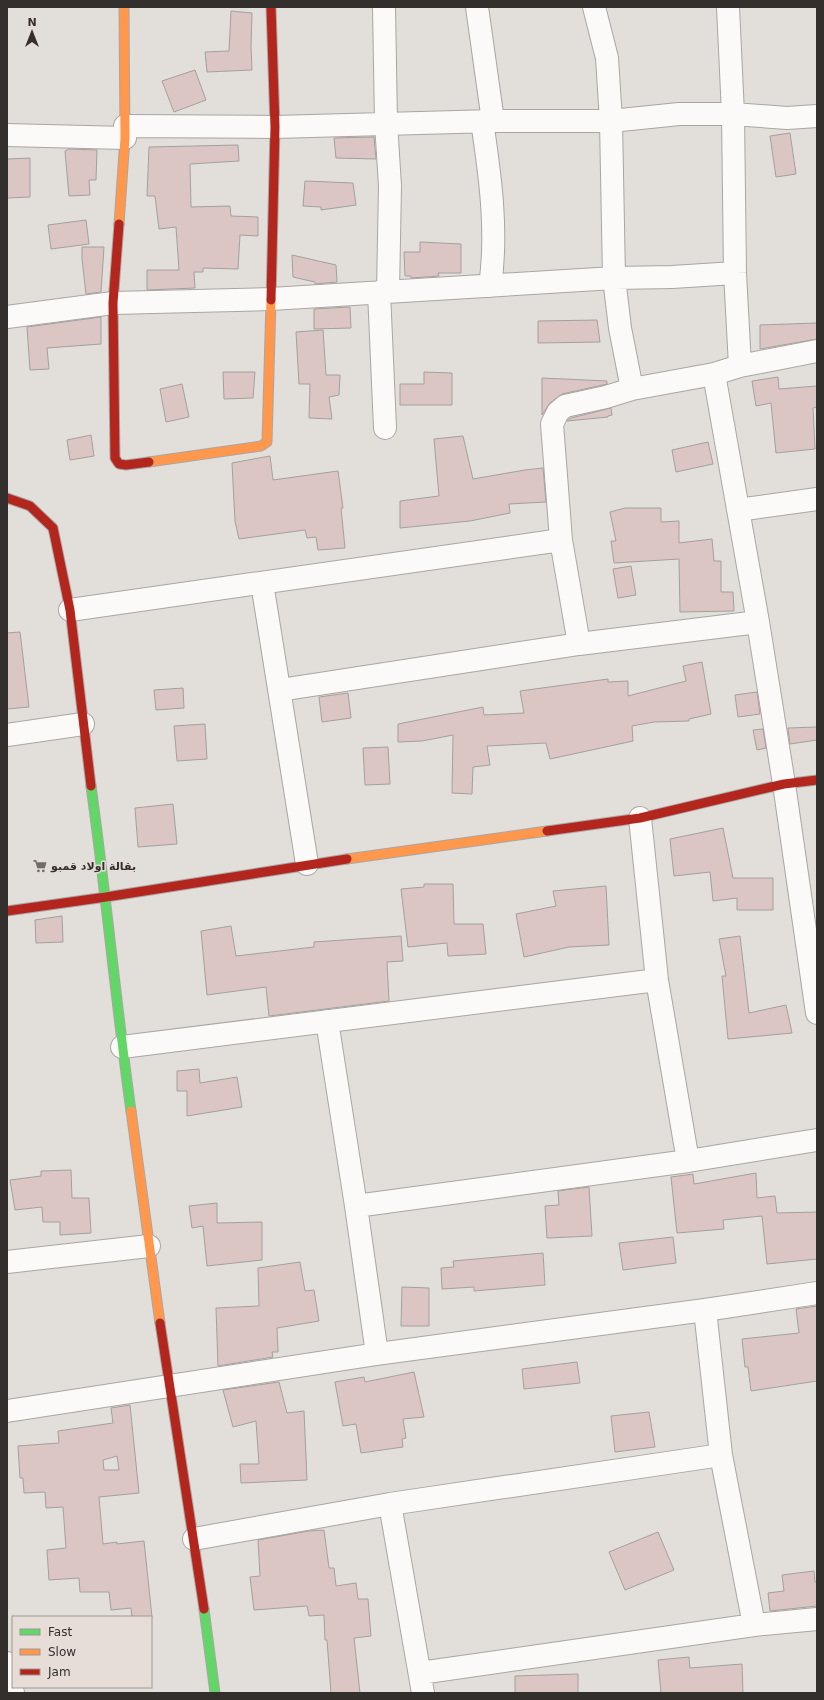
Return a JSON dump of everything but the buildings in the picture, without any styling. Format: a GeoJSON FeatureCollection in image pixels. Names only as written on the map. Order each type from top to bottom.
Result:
{"type":"FeatureCollection","features":[{"type":"Feature","properties":{"kind":"street"},"geometry":{"type":"LineString","coordinates":[[124,7],[125,132],[113,303],[115,458],[119,464],[126,465],[261,446],[267,442],[275,127],[271,7]]}},
{"type":"Feature","properties":{"kind":"street"},"geometry":{"type":"LineString","coordinates":[[384,7],[386,123],[390,186],[384,292],[385,428]]}},
{"type":"Feature","properties":{"kind":"street"},"geometry":{"type":"LineString","coordinates":[[477,7],[488,121],[493,228],[493,264],[490,286]]}},
{"type":"Feature","properties":{"kind":"street"},"geometry":{"type":"LineString","coordinates":[[594,7],[607,58],[611,121],[614,278],[620,328],[632,389]]}},
{"type":"Feature","properties":{"kind":"street"},"geometry":{"type":"LineString","coordinates":[[728,7],[733,114],[735,273],[740,366]]}},
{"type":"Feature","properties":{"kind":"street"},"geometry":{"type":"LineString","coordinates":[[7,135],[386,123],[611,121],[679,114],[733,114],[787,118],[817,116]]}},
{"type":"Feature","properties":{"kind":"street"},"geometry":{"type":"LineString","coordinates":[[7,317],[113,303],[271,299],[614,278],[672,277],[735,273]]}},
{"type":"Feature","properties":{"kind":"street"},"geometry":{"type":"LineString","coordinates":[[579,644],[561,540],[552,424],[558,412],[565,406],[606,397],[632,389],[714,374],[740,366],[817,350]]}},
{"type":"Feature","properties":{"kind":"street"},"geometry":{"type":"LineString","coordinates":[[714,374],[758,622],[812,944],[817,1012]]}},
{"type":"Feature","properties":{"kind":"street"},"geometry":{"type":"LineString","coordinates":[[7,498],[30,506],[53,528],[70,610],[82,724],[106,897],[122,1047],[169,1386],[194,1539],[215,1693]]}},
{"type":"Feature","properties":{"kind":"street"},"geometry":{"type":"LineString","coordinates":[[738,510],[817,499]]}},
{"type":"Feature","properties":{"kind":"street"},"geometry":{"type":"LineString","coordinates":[[70,610],[561,540]]}},
{"type":"Feature","properties":{"kind":"street"},"geometry":{"type":"LineString","coordinates":[[262,583],[307,864]]}},
{"type":"Feature","properties":{"kind":"street"},"geometry":{"type":"LineString","coordinates":[[280,690],[579,644],[758,622]]}},
{"type":"Feature","properties":{"kind":"street"},"geometry":{"type":"LineString","coordinates":[[7,735],[82,724]]}},
{"type":"Feature","properties":{"kind":"street"},"geometry":{"type":"LineString","coordinates":[[7,911],[106,897],[307,864],[640,818],[784,784],[817,780]]}},
{"type":"Feature","properties":{"kind":"street"},"geometry":{"type":"LineString","coordinates":[[640,818],[657,980],[688,1161]]}},
{"type":"Feature","properties":{"kind":"street"},"geometry":{"type":"LineString","coordinates":[[122,1047],[657,980]]}},
{"type":"Feature","properties":{"kind":"street"},"geometry":{"type":"LineString","coordinates":[[327,1021],[356,1206],[377,1354]]}},
{"type":"Feature","properties":{"kind":"street"},"geometry":{"type":"LineString","coordinates":[[356,1206],[688,1161],[817,1140]]}},
{"type":"Feature","properties":{"kind":"street"},"geometry":{"type":"LineString","coordinates":[[7,1262],[149,1246]]}},
{"type":"Feature","properties":{"kind":"street"},"geometry":{"type":"LineString","coordinates":[[7,1411],[377,1354],[705,1310],[817,1293]]}},
{"type":"Feature","properties":{"kind":"street"},"geometry":{"type":"LineString","coordinates":[[705,1310],[721,1456],[754,1625]]}},
{"type":"Feature","properties":{"kind":"street"},"geometry":{"type":"LineString","coordinates":[[194,1539],[390,1504],[721,1456]]}},
{"type":"Feature","properties":{"kind":"street"},"geometry":{"type":"LineString","coordinates":[[390,1504],[421,1683],[754,1625],[817,1620]]}},
{"type":"Feature","properties":{"kind":"street"},"geometry":{"type":"LineString","coordinates":[[7,1663],[13,1693]]}},
{"type":"Feature","properties":{"kind":"traffic: fast"},"geometry":{"type":"LineString","coordinates":[[91,786],[131,1111]]}},
{"type":"Feature","properties":{"kind":"traffic: fast"},"geometry":{"type":"LineString","coordinates":[[204,1609],[215,1693]]}},
{"type":"Feature","properties":{"kind":"traffic: slow"},"geometry":{"type":"LineString","coordinates":[[119,224],[125,138],[124,7]]}},
{"type":"Feature","properties":{"kind":"traffic: slow"},"geometry":{"type":"LineString","coordinates":[[149,462],[261,446],[267,442],[271,300]]}},
{"type":"Feature","properties":{"kind":"traffic: slow"},"geometry":{"type":"LineString","coordinates":[[347,859],[547,831]]}},
{"type":"Feature","properties":{"kind":"traffic: slow"},"geometry":{"type":"LineString","coordinates":[[131,1111],[160,1323]]}},
{"type":"Feature","properties":{"kind":"traffic: jam"},"geometry":{"type":"LineString","coordinates":[[271,7],[275,127],[271,300]]}},
{"type":"Feature","properties":{"kind":"traffic: jam"},"geometry":{"type":"LineString","coordinates":[[119,224],[113,303],[115,458],[119,464],[126,465],[149,462]]}},
{"type":"Feature","properties":{"kind":"traffic: jam"},"geometry":{"type":"LineString","coordinates":[[7,498],[30,506],[53,528],[70,610],[91,786]]}},
{"type":"Feature","properties":{"kind":"traffic: jam"},"geometry":{"type":"LineString","coordinates":[[547,831],[640,818],[784,784],[817,780]]}},
{"type":"Feature","properties":{"kind":"traffic: jam"},"geometry":{"type":"LineString","coordinates":[[7,911],[347,859]]}},
{"type":"Feature","properties":{"kind":"traffic: jam"},"geometry":{"type":"LineString","coordinates":[[160,1323],[204,1609]]}},
{"type":"Feature","properties":{"kind":"place","name":"بقالة اولاد قمبو"},"geometry":{"type":"Point","coordinates":[40,866]}}]}
